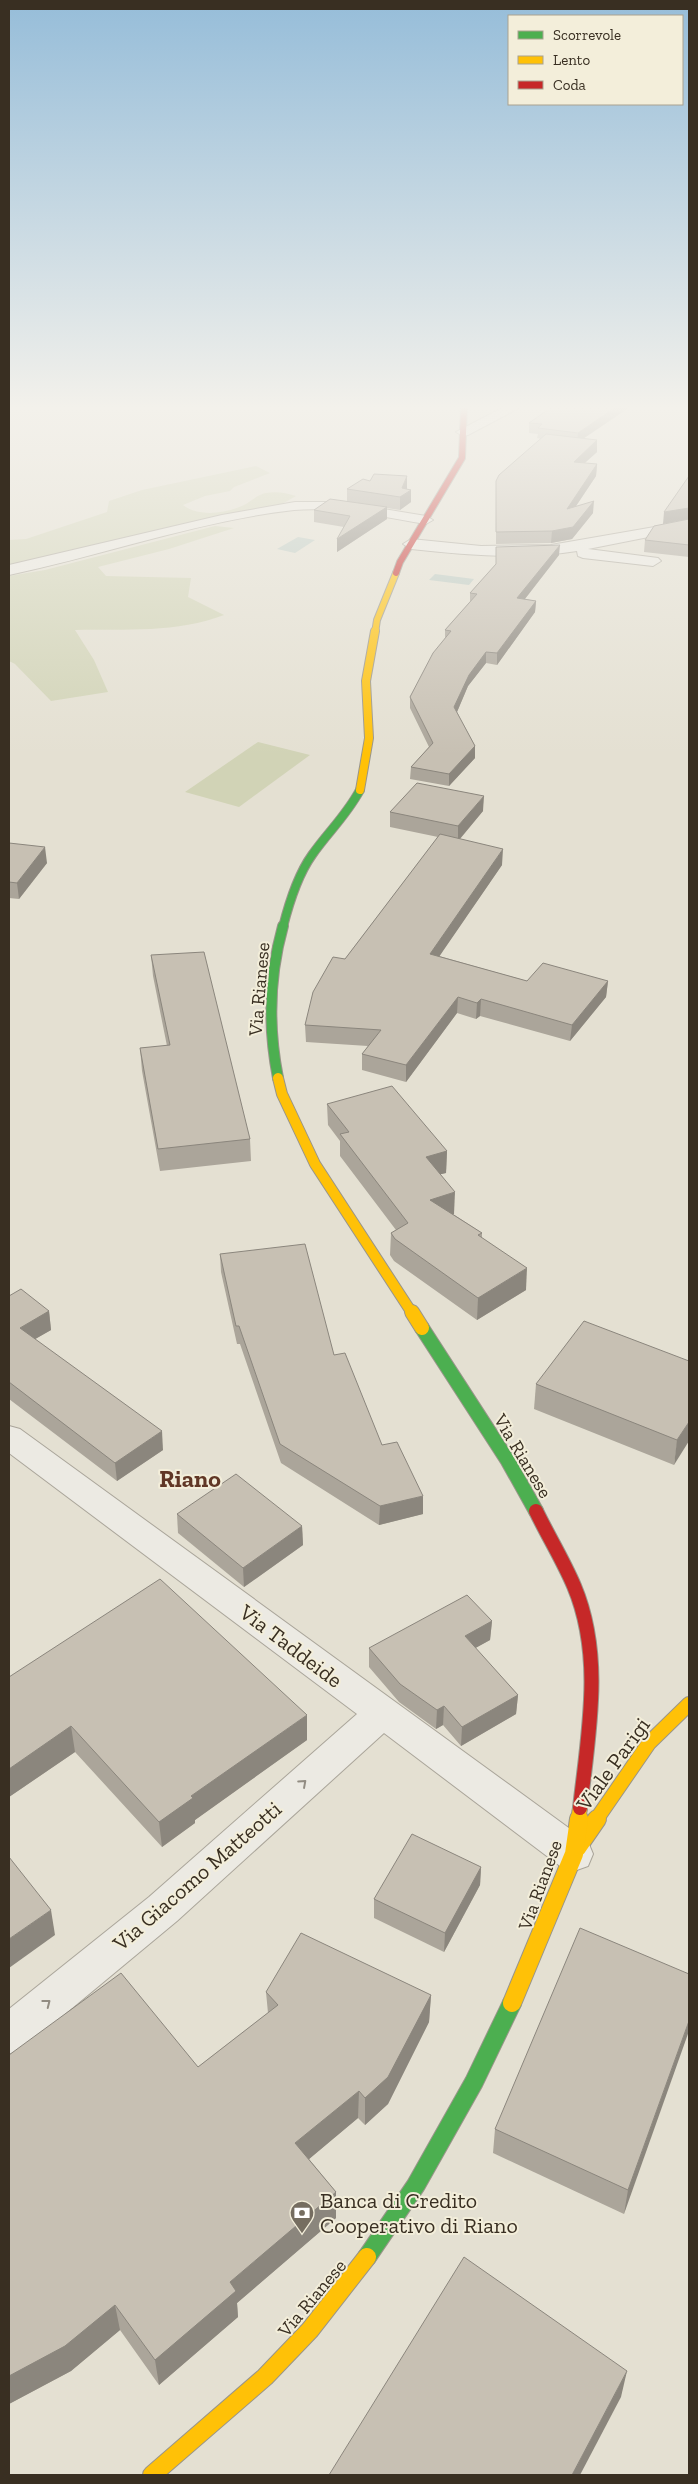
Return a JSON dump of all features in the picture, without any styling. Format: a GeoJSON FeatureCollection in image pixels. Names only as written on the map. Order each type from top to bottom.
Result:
{"type":"FeatureCollection","features":[{"type":"Feature","properties":{"kind":"main road","name":"Via Rianese"},"geometry":{"type":"LineString","coordinates":[[165,2470],[266,2377],[310,2330],[352,2279],[416,2184],[474,2082],[516,1994],[574,1854],[591,1718],[593,1685],[586,1624],[574,1587],[542,1522],[508,1462],[315,1164],[282,1094],[272,1049],[270,1018],[274,972],[289,902],[310,859],[349,810],[362,786],[368,751],[366,689],[370,654],[389,585],[410,544],[424,523]]}},
{"type":"Feature","properties":{"kind":"main road","name":"Viale Parigi"},"geometry":{"type":"LineString","coordinates":[[574,1854],[649,1742],[689,1704]]}},
{"type":"Feature","properties":{"kind":"street"},"geometry":{"type":"LineString","coordinates":[[9,570],[206,523]]}},
{"type":"Feature","properties":{"kind":"street"},"geometry":{"type":"LineString","coordinates":[[553,549],[689,525]]}},
{"type":"Feature","properties":{"kind":"street"},"geometry":{"type":"LineString","coordinates":[[410,544],[488,550],[553,549],[653,560]]}},
{"type":"Feature","properties":{"kind":"street","name":"Via Taddeide"},"geometry":{"type":"LineString","coordinates":[[9,1437],[574,1854]]}},
{"type":"Feature","properties":{"kind":"street"},"geometry":{"type":"LineString","coordinates":[[153,1586],[184,1566]]}},
{"type":"Feature","properties":{"kind":"street","name":"Via Giacomo Matteotti"},"geometry":{"type":"LineString","coordinates":[[9,2034],[163,1909],[382,1713]]}},
{"type":"Feature","properties":{"kind":"green space"},"geometry":{"type":"Polygon","coordinates":[[[74,523],[189,523],[33,561],[9,565],[9,540],[26,539],[74,523]]]}},
{"type":"Feature","properties":{"kind":"green space"},"geometry":{"type":"Polygon","coordinates":[[[215,526],[234,528],[169,549],[98,567],[106,576],[191,578],[188,597],[224,615],[188,625],[151,629],[75,630],[94,660],[108,692],[51,701],[15,664],[9,661],[9,576],[45,570],[215,526]]]}},
{"type":"Feature","properties":{"kind":"green space"},"geometry":{"type":"Polygon","coordinates":[[[258,742],[310,755],[239,807],[185,792],[258,742]]]}},
{"type":"Feature","properties":{"kind":"shaded area"},"geometry":{"type":"Polygon","coordinates":[[[298,537],[315,540],[295,553],[277,549],[298,537]]]}},
{"type":"Feature","properties":{"kind":"shaded area"},"geometry":{"type":"Polygon","coordinates":[[[435,574],[474,579],[469,585],[429,580],[435,574]]]}},
{"type":"Feature","properties":{"kind":"building"},"geometry":{"type":"Polygon","coordinates":[[[346,523],[362,523],[337,539],[346,523]]]}},
{"type":"Feature","properties":{"kind":"building"},"geometry":{"type":"Polygon","coordinates":[[[496,523],[576,523],[573,527],[552,531],[496,532],[496,523]]]}},
{"type":"Feature","properties":{"kind":"building"},"geometry":{"type":"Polygon","coordinates":[[[669,523],[689,523],[689,545],[645,540],[654,526],[669,523]]]}},
{"type":"Feature","properties":{"kind":"building"},"geometry":{"type":"Polygon","coordinates":[[[560,545],[517,598],[536,601],[497,653],[486,652],[469,675],[454,707],[475,746],[449,774],[411,767],[433,743],[410,697],[433,653],[451,631],[445,630],[477,594],[470,593],[496,564],[496,547],[560,545]]]}},
{"type":"Feature","properties":{"kind":"building"},"geometry":{"type":"Polygon","coordinates":[[[417,783],[484,796],[458,826],[390,812],[417,783]]]}},
{"type":"Feature","properties":{"kind":"building"},"geometry":{"type":"Polygon","coordinates":[[[440,834],[503,849],[430,954],[527,981],[543,963],[608,981],[572,1025],[481,999],[477,1003],[458,997],[406,1065],[362,1054],[381,1030],[305,1025],[313,992],[333,957],[345,959],[440,834]]]}},
{"type":"Feature","properties":{"kind":"building"},"geometry":{"type":"Polygon","coordinates":[[[9,843],[45,847],[17,883],[9,882],[9,843]]]}},
{"type":"Feature","properties":{"kind":"building"},"geometry":{"type":"Polygon","coordinates":[[[204,952],[250,1139],[158,1149],[140,1048],[170,1045],[151,955],[204,952]]]}},
{"type":"Feature","properties":{"kind":"building"},"geometry":{"type":"Polygon","coordinates":[[[392,1086],[447,1151],[426,1157],[455,1192],[430,1200],[482,1233],[478,1235],[527,1268],[478,1298],[395,1239],[391,1233],[408,1223],[340,1134],[349,1132],[327,1104],[392,1086]]]}},
{"type":"Feature","properties":{"kind":"building"},"geometry":{"type":"Polygon","coordinates":[[[305,1244],[334,1355],[345,1353],[382,1445],[397,1442],[423,1496],[380,1506],[280,1444],[239,1326],[236,1326],[220,1254],[305,1244]]]}},
{"type":"Feature","properties":{"kind":"building"},"geometry":{"type":"Polygon","coordinates":[[[21,1289],[49,1311],[20,1328],[162,1431],[115,1463],[9,1382],[9,1296],[21,1289]]]}},
{"type":"Feature","properties":{"kind":"building"},"geometry":{"type":"Polygon","coordinates":[[[584,1321],[689,1361],[689,1422],[677,1440],[536,1384],[584,1321]]]}},
{"type":"Feature","properties":{"kind":"building"},"geometry":{"type":"Polygon","coordinates":[[[236,1474],[302,1526],[243,1568],[177,1514],[236,1474]]]}},
{"type":"Feature","properties":{"kind":"building"},"geometry":{"type":"Polygon","coordinates":[[[160,1579],[307,1715],[191,1796],[193,1798],[159,1822],[71,1726],[9,1769],[9,1677],[160,1579]]]}},
{"type":"Feature","properties":{"kind":"building"},"geometry":{"type":"Polygon","coordinates":[[[467,1595],[492,1621],[465,1636],[518,1695],[462,1727],[444,1706],[437,1710],[400,1684],[369,1648],[467,1595]]]}},
{"type":"Feature","properties":{"kind":"building"},"geometry":{"type":"Polygon","coordinates":[[[412,1834],[481,1867],[445,1933],[374,1899],[412,1834]]]}},
{"type":"Feature","properties":{"kind":"building"},"geometry":{"type":"Polygon","coordinates":[[[9,1857],[51,1910],[9,1939],[9,1857]]]}},
{"type":"Feature","properties":{"kind":"building"},"geometry":{"type":"Polygon","coordinates":[[[580,1928],[689,1974],[689,2021],[628,2190],[495,2129],[580,1928]]]}},
{"type":"Feature","properties":{"kind":"building"},"geometry":{"type":"Polygon","coordinates":[[[301,1933],[431,1995],[388,2077],[365,2098],[359,2091],[295,2143],[336,2192],[230,2282],[236,2291],[155,2360],[115,2305],[65,2346],[9,2376],[9,2055],[121,1973],[198,2067],[278,2005],[266,1992],[301,1933]]]}},
{"type":"Feature","properties":{"kind":"building"},"geometry":{"type":"Polygon","coordinates":[[[464,2257],[627,2371],[572,2475],[329,2475],[464,2257]]]}},
{"type":"Feature","properties":{"kind":"traffic: fast"},"geometry":{"type":"LineString","coordinates":[[278,1078],[273,1052],[271,996],[274,967],[287,911],[308,861],[344,817],[360,790]]}},
{"type":"Feature","properties":{"kind":"traffic: fast"},"geometry":{"type":"LineString","coordinates":[[422,1328],[508,1461],[536,1511]]}},
{"type":"Feature","properties":{"kind":"traffic: fast"},"geometry":{"type":"LineString","coordinates":[[367,2257],[416,2185],[474,2082],[512,2003]]}},
{"type":"Feature","properties":{"kind":"traffic: slow"},"geometry":{"type":"LineString","coordinates":[[360,790],[369,738],[366,681],[377,620],[396,573]]}},
{"type":"Feature","properties":{"kind":"traffic: slow"},"geometry":{"type":"LineString","coordinates":[[278,1078],[282,1094],[315,1164],[422,1328]]}},
{"type":"Feature","properties":{"kind":"traffic: slow"},"geometry":{"type":"LineString","coordinates":[[577,1848],[649,1743],[689,1704]]}},
{"type":"Feature","properties":{"kind":"traffic: slow"},"geometry":{"type":"LineString","coordinates":[[512,2003],[574,1854],[580,1808]]}},
{"type":"Feature","properties":{"kind":"traffic: slow"},"geometry":{"type":"LineString","coordinates":[[152,2475],[265,2377],[310,2330],[367,2257]]}},
{"type":"Feature","properties":{"kind":"traffic: jam"},"geometry":{"type":"LineString","coordinates":[[396,573],[400,562],[423,523]]}},
{"type":"Feature","properties":{"kind":"traffic: jam"},"geometry":{"type":"LineString","coordinates":[[536,1511],[574,1587],[585,1624],[593,1685],[580,1808]]}},
{"type":"Feature","properties":{"kind":"place","name":"Banca di Credito Cooperativo di Riano"},"geometry":{"type":"Point","coordinates":[302,2234]}},
{"type":"Feature","properties":{"kind":"district","name":"Riano"},"geometry":{"type":"Point","coordinates":[190,1478]}}]}
